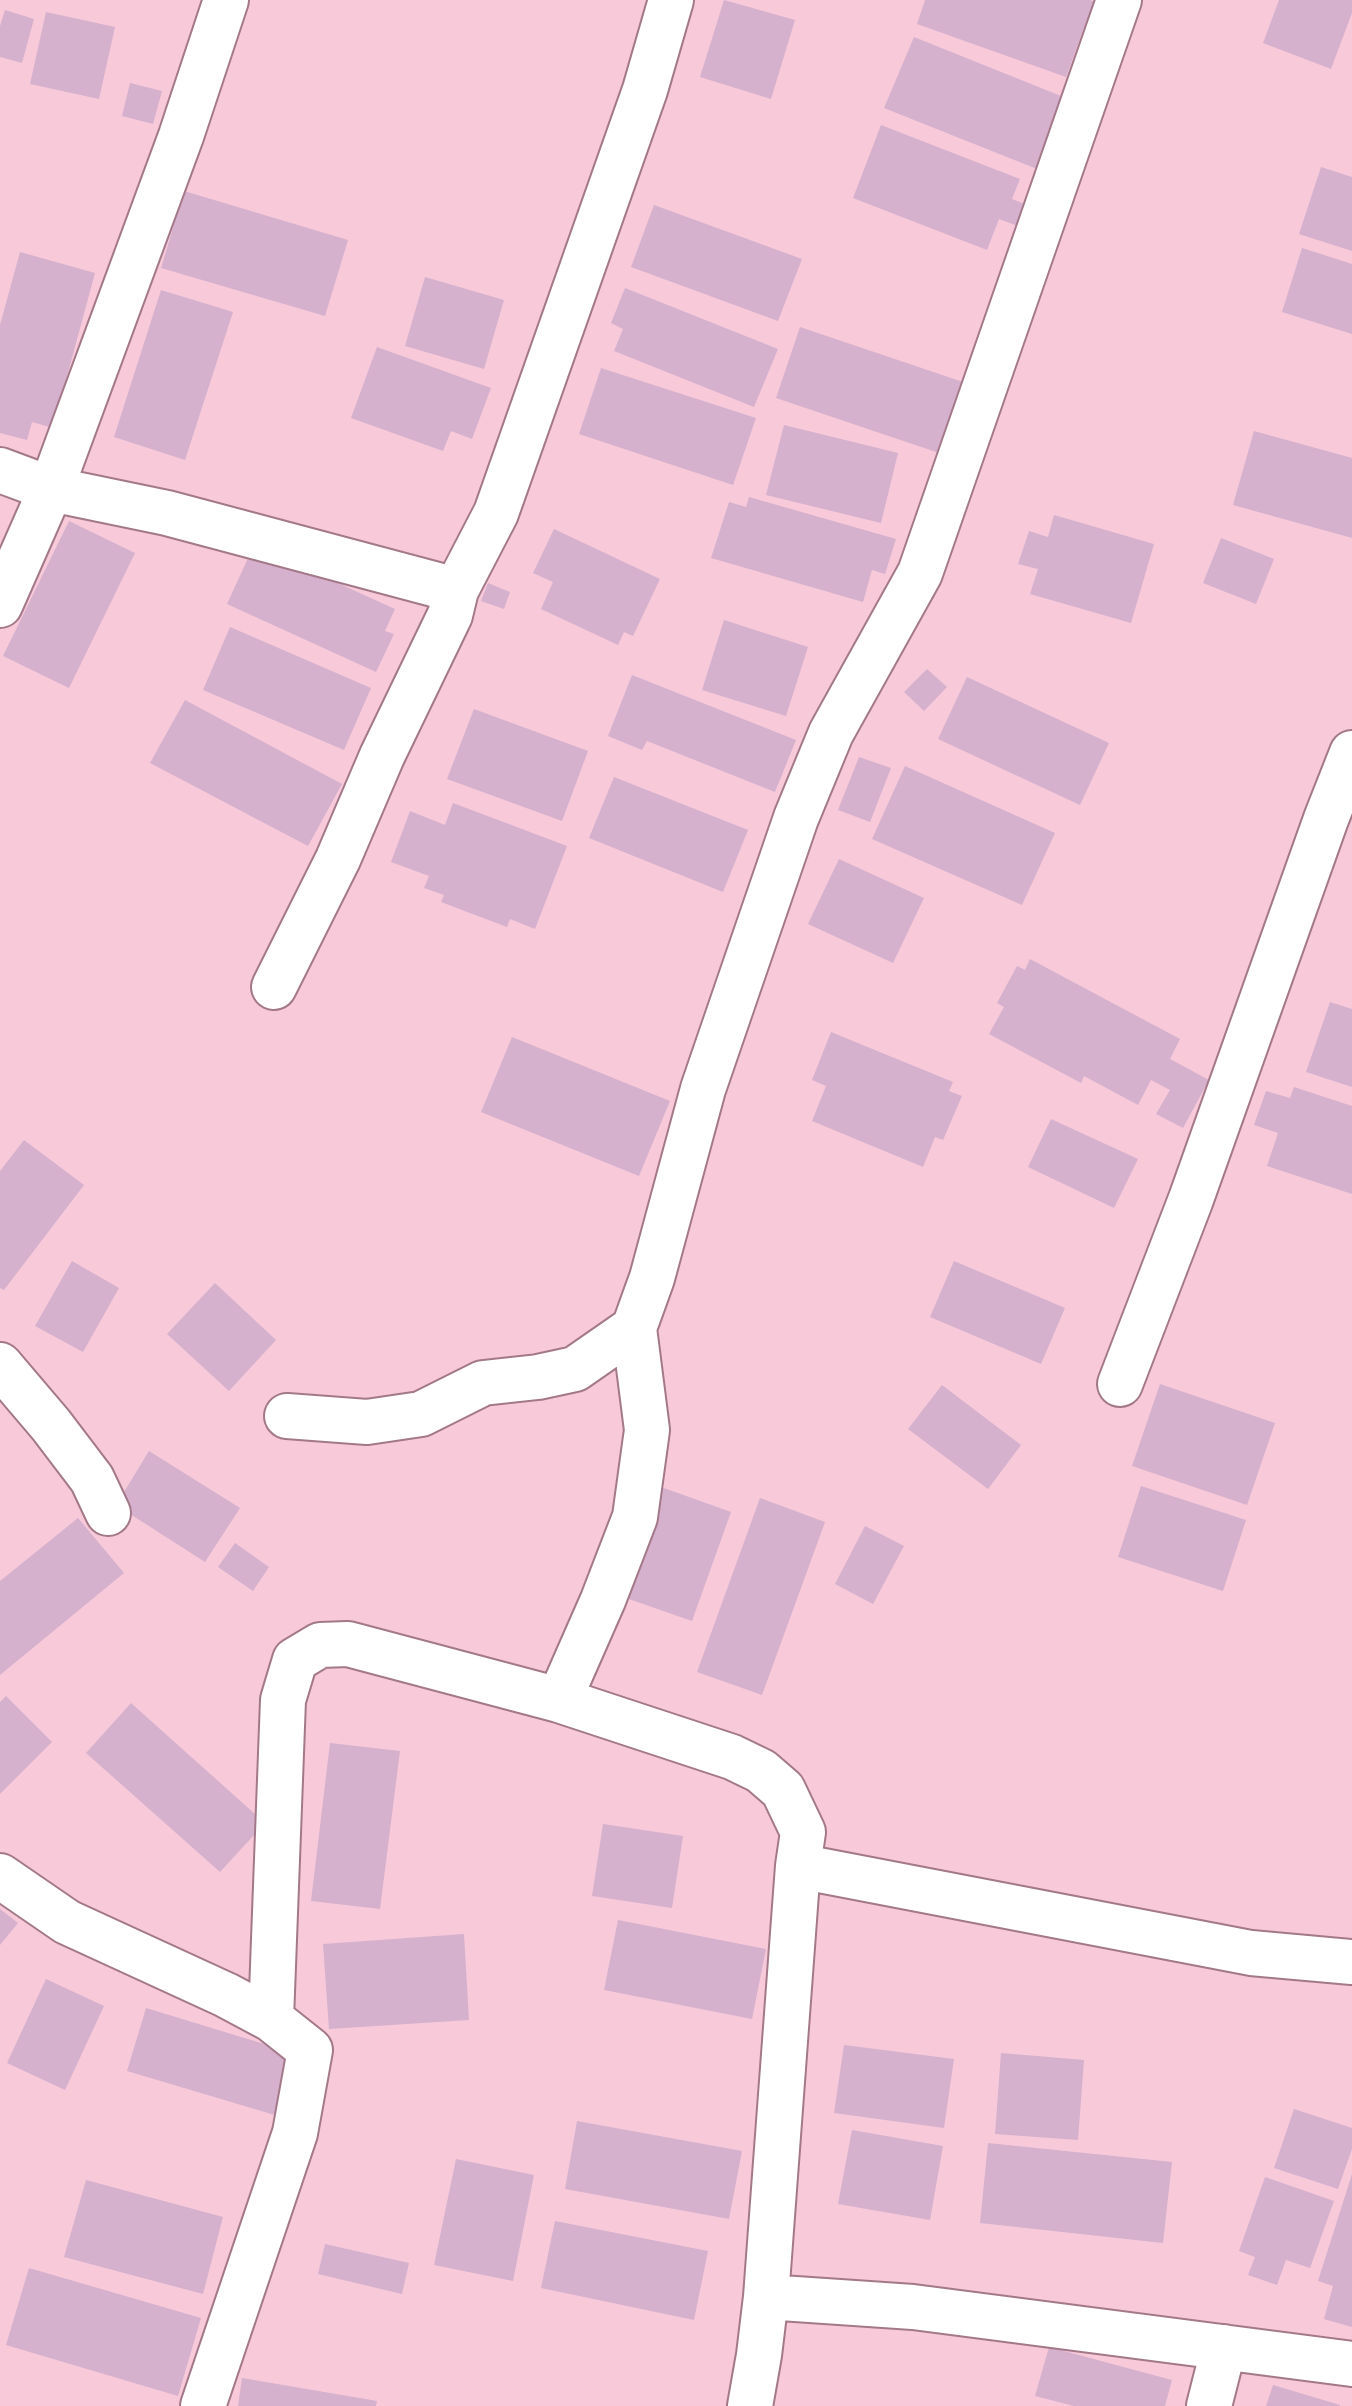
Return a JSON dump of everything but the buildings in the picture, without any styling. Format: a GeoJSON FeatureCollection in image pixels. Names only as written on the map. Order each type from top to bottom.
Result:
{"type":"FeatureCollection","features":[{"type":"Feature","properties":{"kind":"street"},"geometry":{"type":"LineString","coordinates":[[0,605],[51,489],[181,136],[226,0]]}},
{"type":"Feature","properties":{"kind":"street"},"geometry":{"type":"LineString","coordinates":[[274,987],[338,859],[382,756],[450,615],[456,590],[496,513],[645,90],[671,0]]}},
{"type":"Feature","properties":{"kind":"street"},"geometry":{"type":"LineString","coordinates":[[559,1700],[635,1517],[647,1430],[634,1328],[652,1278],[703,1089],[796,818],[831,733],[920,573],[1119,0]]}},
{"type":"Feature","properties":{"kind":"street"},"geometry":{"type":"LineString","coordinates":[[0,470],[51,489],[167,513],[456,590]]}},
{"type":"Feature","properties":{"kind":"street"},"geometry":{"type":"LineString","coordinates":[[1120,1384],[1352,753]]}},
{"type":"Feature","properties":{"kind":"street"},"geometry":{"type":"LineString","coordinates":[[287,1416],[367,1422],[421,1414],[483,1383],[575,1369],[634,1328]]}},
{"type":"Feature","properties":{"kind":"street"},"geometry":{"type":"LineString","coordinates":[[0,1365],[92,1479],[108,1513]]}},
{"type":"Feature","properties":{"kind":"street"},"geometry":{"type":"LineString","coordinates":[[271,2019],[283,1700],[295,1660],[320,1645],[348,1644],[559,1700],[732,1757],[761,1771],[783,1790],[803,1832],[766,2297],[750,2406]]}},
{"type":"Feature","properties":{"kind":"street"},"geometry":{"type":"LineString","coordinates":[[798,1866],[1251,1953],[1352,1962]]}},
{"type":"Feature","properties":{"kind":"street"},"geometry":{"type":"LineString","coordinates":[[0,1876],[67,1922],[271,2019],[310,2050],[295,2133],[203,2406]]}},
{"type":"Feature","properties":{"kind":"street"},"geometry":{"type":"LineString","coordinates":[[766,2297],[913,2307],[1352,2364]]}},
{"type":"Feature","properties":{"kind":"street"},"geometry":{"type":"LineString","coordinates":[[1209,2406],[1224,2347]]}}]}
